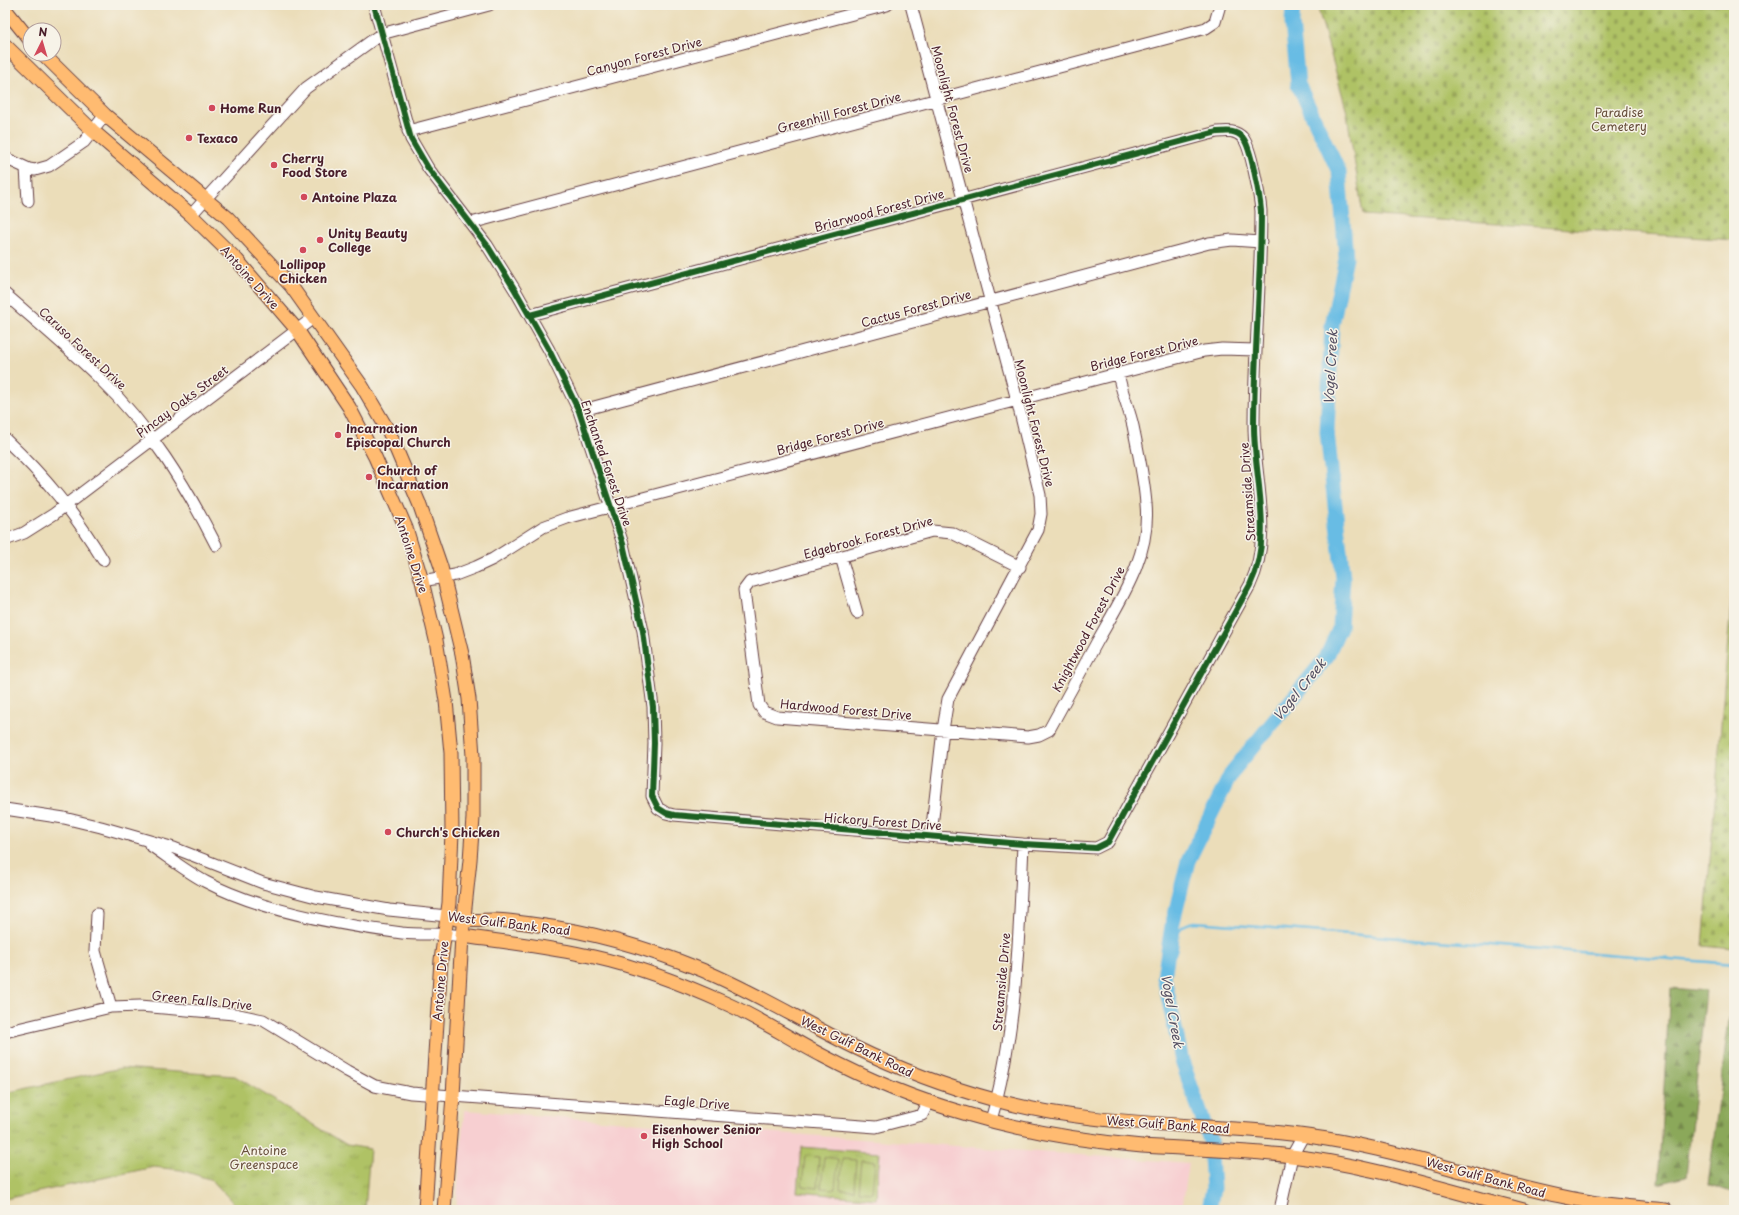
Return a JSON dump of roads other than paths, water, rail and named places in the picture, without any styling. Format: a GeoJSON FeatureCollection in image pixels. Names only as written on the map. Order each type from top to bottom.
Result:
{"type":"FeatureCollection","features":[{"type":"Feature","properties":{"kind":"main road"},"geometry":{"type":"LineString","coordinates":[[5,9],[22,31]]}},
{"type":"Feature","properties":{"kind":"main road"},"geometry":{"type":"LineString","coordinates":[[5,44],[22,38]]}},
{"type":"Feature","properties":{"kind":"main road","name":"Antoine Drive"},"geometry":{"type":"LineString","coordinates":[[5,44],[93,131],[191,215],[237,260],[298,330],[349,407],[375,457],[406,528],[422,581],[438,648],[446,702],[451,753],[451,856],[447,916],[441,960],[424,1210]]}},
{"type":"Feature","properties":{"kind":"main road","name":"Antoine Drive"},"geometry":{"type":"LineString","coordinates":[[51,62],[105,115],[228,218],[291,286],[362,386],[389,432],[419,503],[443,577],[462,654],[471,718],[473,818],[462,936],[453,1096],[444,1210]]}},
{"type":"Feature","properties":{"kind":"main road","name":"West Gulf Bank Road"},"geometry":{"type":"LineString","coordinates":[[447,916],[464,920],[495,920],[540,925],[602,937],[663,956],[702,970],[747,991],[872,1056],[934,1081],[997,1100],[1058,1114],[1154,1124],[1261,1130],[1303,1136],[1379,1149],[1561,1197],[1666,1210]]}},
{"type":"Feature","properties":{"kind":"main road"},"geometry":{"type":"LineString","coordinates":[[536,946],[540,925]]}},
{"type":"Feature","properties":{"kind":"main road","name":"West Gulf Bank Road"},"geometry":{"type":"LineString","coordinates":[[462,936],[536,946],[594,957],[654,974],[725,1003],[824,1057],[861,1074],[929,1101],[967,1114],[1025,1129],[1151,1146],[1226,1150],[1330,1161],[1383,1173],[1524,1210]]}},
{"type":"Feature","properties":{"kind":"main road"},"geometry":{"type":"LineString","coordinates":[[594,957],[602,937]]}},
{"type":"Feature","properties":{"kind":"main road"},"geometry":{"type":"LineString","coordinates":[[861,1074],[872,1056]]}},
{"type":"Feature","properties":{"kind":"main road"},"geometry":{"type":"LineString","coordinates":[[1151,1146],[1154,1124]]}},
{"type":"Feature","properties":{"kind":"main road"},"geometry":{"type":"LineString","coordinates":[[1473,1197],[1478,1176]]}},
{"type":"Feature","properties":{"kind":"street","name":"Enchanted Forest Drive"},"geometry":{"type":"LineString","coordinates":[[374,5],[408,131],[417,152],[471,222],[491,251],[530,315],[579,411],[624,544],[636,594],[649,670],[654,743],[652,796],[658,808]]}},
{"type":"Feature","properties":{"kind":"street"},"geometry":{"type":"LineString","coordinates":[[191,215],[306,88],[381,34],[489,5]]}},
{"type":"Feature","properties":{"kind":"street","name":"Canyon Forest Drive"},"geometry":{"type":"LineString","coordinates":[[408,131],[887,5]]}},
{"type":"Feature","properties":{"kind":"street","name":"Moonlight Forest Drive"},"geometry":{"type":"LineString","coordinates":[[911,5],[1017,400],[1041,505],[1038,530],[1020,567],[948,699],[931,835]]}},
{"type":"Feature","properties":{"kind":"street","name":"Greenhill Forest Drive"},"geometry":{"type":"LineString","coordinates":[[471,222],[1206,28],[1213,23],[1218,16],[1220,5]]}},
{"type":"Feature","properties":{"kind":"street"},"geometry":{"type":"LineString","coordinates":[[5,158],[26,168],[35,170],[49,166],[84,142],[105,115]]}},
{"type":"Feature","properties":{"kind":"street","name":"Briarwood Forest Drive"},"geometry":{"type":"LineString","coordinates":[[530,315],[1217,132],[1235,132]]}},
{"type":"Feature","properties":{"kind":"street","name":"Streamside Drive"},"geometry":{"type":"LineString","coordinates":[[1108,842],[1250,585],[1259,564],[1262,532],[1254,426],[1261,242],[1260,197],[1244,139],[1235,132]]}},
{"type":"Feature","properties":{"kind":"street"},"geometry":{"type":"LineString","coordinates":[[26,168],[28,201]]}},
{"type":"Feature","properties":{"kind":"street","name":"Cactus Forest Drive"},"geometry":{"type":"LineString","coordinates":[[579,411],[1209,243],[1232,240],[1261,242]]}},
{"type":"Feature","properties":{"kind":"street","name":"Caruso Forest Drive"},"geometry":{"type":"LineString","coordinates":[[5,294],[101,379],[153,438],[196,506],[216,545]]}},
{"type":"Feature","properties":{"kind":"street","name":"Pincay Oaks Street"},"geometry":{"type":"LineString","coordinates":[[5,540],[33,528],[313,318]]}},
{"type":"Feature","properties":{"kind":"street","name":"Bridge Forest Drive"},"geometry":{"type":"LineString","coordinates":[[422,581],[443,577],[476,567],[493,559],[546,525],[567,518],[1204,351],[1222,349],[1256,350]]}},
{"type":"Feature","properties":{"kind":"street","name":"Knightwood Forest Drive"},"geometry":{"type":"LineString","coordinates":[[1049,730],[1126,589],[1141,555],[1146,529],[1146,505],[1142,468],[1133,424],[1126,406],[1118,373]]}},
{"type":"Feature","properties":{"kind":"street"},"geometry":{"type":"LineString","coordinates":[[5,438],[39,471],[66,504],[82,525],[103,560]]}},
{"type":"Feature","properties":{"kind":"street","name":"Edgebrook Forest Drive"},"geometry":{"type":"LineString","coordinates":[[744,590],[750,582],[932,531],[952,533],[1020,567]]}},
{"type":"Feature","properties":{"kind":"street"},"geometry":{"type":"LineString","coordinates":[[841,557],[857,613]]}},
{"type":"Feature","properties":{"kind":"street","name":"Hardwood Forest Drive"},"geometry":{"type":"LineString","coordinates":[[744,590],[757,699],[764,712],[777,718],[1028,737],[1039,735],[1049,730]]}},
{"type":"Feature","properties":{"kind":"street","name":"Hickory Forest Drive"},"geometry":{"type":"LineString","coordinates":[[658,808],[674,816],[931,835],[1024,844],[1096,848],[1108,842]]}},
{"type":"Feature","properties":{"kind":"street","name":"West Gulf Bank Road"},"geometry":{"type":"LineString","coordinates":[[5,809],[64,818],[174,848],[262,883],[316,897],[389,910],[447,916]]}},
{"type":"Feature","properties":{"kind":"street","name":"West Gulf Bank Road"},"geometry":{"type":"LineString","coordinates":[[133,837],[149,845],[205,882],[239,896],[312,916],[401,932],[462,936]]}},
{"type":"Feature","properties":{"kind":"street","name":"Streamside Drive"},"geometry":{"type":"LineString","coordinates":[[991,1120],[1008,1049],[1018,946],[1024,844]]}},
{"type":"Feature","properties":{"kind":"street"},"geometry":{"type":"LineString","coordinates":[[312,916],[316,897]]}},
{"type":"Feature","properties":{"kind":"street"},"geometry":{"type":"LineString","coordinates":[[97,914],[95,950],[111,1007]]}},
{"type":"Feature","properties":{"kind":"street","name":"Green Falls Drive"},"geometry":{"type":"LineString","coordinates":[[5,1032],[111,1007],[140,1006],[218,1013],[263,1020],[347,1071],[375,1086],[411,1093],[453,1096]]}},
{"type":"Feature","properties":{"kind":"street","name":"Eagle Drive"},"geometry":{"type":"LineString","coordinates":[[453,1096],[876,1127],[922,1115],[929,1101]]}},
{"type":"Feature","properties":{"kind":"street"},"geometry":{"type":"LineString","coordinates":[[1280,1210],[1292,1156],[1303,1136]]}},
{"type":"Feature","properties":{"kind":"waterway","name":"Vogel Creek"},"geometry":{"type":"LineString","coordinates":[[1209,1210],[1213,1188],[1210,1140],[1182,1061],[1164,977],[1172,926],[1188,861],[1232,772],[1326,658],[1340,627],[1343,578],[1327,432],[1332,325],[1346,258],[1339,172],[1298,84],[1292,23],[1293,5]]}},
{"type":"Feature","properties":{"kind":"waterway"},"geometry":{"type":"LineString","coordinates":[[1166,963],[1175,954],[1180,930],[1183,926],[1195,922],[1734,964]]}},
{"type":"Feature","properties":{"kind":"place","name":"Home Run"},"geometry":{"type":"Point","coordinates":[212,108]}},
{"type":"Feature","properties":{"kind":"place","name":"Texaco"},"geometry":{"type":"Point","coordinates":[189,138]}},
{"type":"Feature","properties":{"kind":"place","name":"Cherry Food Store"},"geometry":{"type":"Point","coordinates":[274,165]}},
{"type":"Feature","properties":{"kind":"place","name":"Antoine Plaza"},"geometry":{"type":"Point","coordinates":[304,197]}},
{"type":"Feature","properties":{"kind":"place","name":"Unity Beauty College"},"geometry":{"type":"Point","coordinates":[320,240]}},
{"type":"Feature","properties":{"kind":"place","name":"Lollipop Chicken"},"geometry":{"type":"Point","coordinates":[303,250]}},
{"type":"Feature","properties":{"kind":"place","name":"Incarnation Episcopal Church"},"geometry":{"type":"Point","coordinates":[338,435]}},
{"type":"Feature","properties":{"kind":"place","name":"Church of Incarnation"},"geometry":{"type":"Point","coordinates":[369,477]}},
{"type":"Feature","properties":{"kind":"place","name":"Church's Chicken"},"geometry":{"type":"Point","coordinates":[388,832]}},
{"type":"Feature","properties":{"kind":"place","name":"Eisenhower Senior High School"},"geometry":{"type":"Point","coordinates":[644,1136]}},
{"type":"Feature","properties":{"kind":"park label","name":"Paradise Cemetery"},"geometry":{"type":"Point","coordinates":[1619,119]}},
{"type":"Feature","properties":{"kind":"park label","name":"Antoine Greenspace"},"geometry":{"type":"Point","coordinates":[264,1157]}}]}
